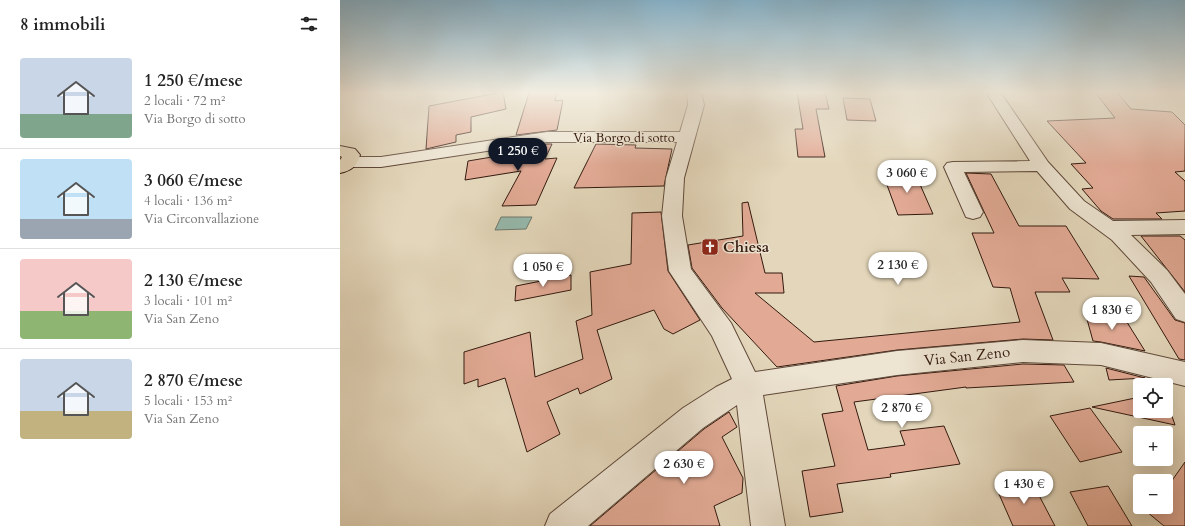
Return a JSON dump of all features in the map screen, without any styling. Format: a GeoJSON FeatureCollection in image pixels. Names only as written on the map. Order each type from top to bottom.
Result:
{"type":"FeatureCollection","features":[{"type":"Feature","properties":{"kind":"street"},"geometry":{"type":"LineString","coordinates":[[692,117],[675,178],[672,216],[680,271],[722,330],[748,385],[768,526]]}},
{"type":"Feature","properties":{"kind":"street"},"geometry":{"type":"LineString","coordinates":[[1009,117],[1042,166],[1077,205],[1119,235],[1159,276],[1185,312]]}},
{"type":"Feature","properties":{"kind":"street","name":"Via Borgo di sotto"},"geometry":{"type":"LineString","coordinates":[[343,160],[381,162],[547,137],[686,137]]}},
{"type":"Feature","properties":{"kind":"street"},"geometry":{"type":"LineString","coordinates":[[973,212],[953,167],[1042,166]]}},
{"type":"Feature","properties":{"kind":"street"},"geometry":{"type":"LineString","coordinates":[[1111,228],[1185,227]]}},
{"type":"Feature","properties":{"kind":"street","name":"Via San Zeno"},"geometry":{"type":"LineString","coordinates":[[562,526],[693,418],[726,396],[748,385],[897,363],[1023,351],[1101,354],[1185,374]]}},
{"type":"Feature","properties":{"kind":"shaded area"},"geometry":{"type":"Polygon","coordinates":[[[501,217],[532,217],[526,229],[495,230],[501,217]]]}},
{"type":"Feature","properties":{"kind":"building"},"geometry":{"type":"Polygon","coordinates":[[[428,117],[473,117],[471,117],[471,132],[456,135],[456,142],[426,149],[428,117]]]}},
{"type":"Feature","properties":{"kind":"building"},"geometry":{"type":"Polygon","coordinates":[[[522,117],[560,117],[557,130],[516,135],[522,117]]]}},
{"type":"Feature","properties":{"kind":"building"},"geometry":{"type":"Polygon","coordinates":[[[801,117],[817,117],[825,157],[798,157],[795,129],[803,129],[801,117]]]}},
{"type":"Feature","properties":{"kind":"building"},"geometry":{"type":"Polygon","coordinates":[[[846,117],[875,117],[876,121],[847,120],[846,117]]]}},
{"type":"Feature","properties":{"kind":"building"},"geometry":{"type":"Polygon","coordinates":[[[1114,117],[1177,117],[1185,125],[1185,171],[1175,172],[1185,181],[1185,211],[1156,213],[1162,219],[1113,219],[1101,211],[1082,189],[1093,188],[1071,164],[1086,163],[1047,121],[1115,118],[1114,117]]]}},
{"type":"Feature","properties":{"kind":"building"},"geometry":{"type":"Polygon","coordinates":[[[552,144],[545,159],[557,158],[536,205],[502,206],[521,171],[465,180],[468,161],[510,154],[511,149],[552,144]]]}},
{"type":"Feature","properties":{"kind":"building"},"geometry":{"type":"Polygon","coordinates":[[[596,144],[636,145],[635,148],[672,149],[664,186],[574,188],[596,144]]]}},
{"type":"Feature","properties":{"kind":"building"},"geometry":{"type":"Polygon","coordinates":[[[915,173],[933,214],[898,215],[883,174],[915,173]]]}},
{"type":"Feature","properties":{"kind":"building"},"geometry":{"type":"Polygon","coordinates":[[[966,173],[991,174],[1019,226],[1066,226],[1099,279],[1062,278],[1070,292],[1035,292],[1053,340],[1023,339],[897,350],[777,367],[722,308],[692,268],[688,245],[743,236],[742,203],[748,202],[765,273],[782,273],[784,293],[755,293],[814,342],[1020,322],[1010,288],[993,287],[972,233],[994,233],[966,173]]]}},
{"type":"Feature","properties":{"kind":"building"},"geometry":{"type":"Polygon","coordinates":[[[661,212],[668,271],[700,320],[673,334],[664,329],[654,310],[597,330],[612,379],[580,394],[578,388],[547,402],[560,434],[527,452],[505,378],[478,387],[478,379],[464,384],[464,352],[530,332],[535,377],[583,359],[576,321],[592,315],[590,272],[631,264],[632,213],[661,212]]]}},
{"type":"Feature","properties":{"kind":"building"},"geometry":{"type":"Polygon","coordinates":[[[1141,236],[1180,236],[1185,240],[1185,292],[1141,236]]]}},
{"type":"Feature","properties":{"kind":"building"},"geometry":{"type":"Polygon","coordinates":[[[571,275],[571,290],[515,301],[516,286],[571,275]]]}},
{"type":"Feature","properties":{"kind":"building"},"geometry":{"type":"Polygon","coordinates":[[[1129,276],[1144,277],[1175,320],[1185,323],[1185,360],[1179,359],[1129,276]]]}},
{"type":"Feature","properties":{"kind":"building"},"geometry":{"type":"Polygon","coordinates":[[[1085,312],[1125,319],[1145,351],[1093,341],[1085,312]]]}},
{"type":"Feature","properties":{"kind":"building"},"geometry":{"type":"Polygon","coordinates":[[[1023,364],[1064,365],[1074,382],[966,387],[854,402],[868,450],[905,445],[900,431],[944,426],[960,464],[890,474],[891,477],[837,484],[843,512],[810,517],[802,471],[835,466],[822,414],[843,411],[836,386],[897,376],[1023,364]]]}},
{"type":"Feature","properties":{"kind":"building"},"geometry":{"type":"Polygon","coordinates":[[[1106,368],[1145,378],[1133,378],[1109,380],[1106,368]]]}},
{"type":"Feature","properties":{"kind":"building"},"geometry":{"type":"Polygon","coordinates":[[[1133,398],[1133,416],[1092,407],[1133,398]]]}},
{"type":"Feature","properties":{"kind":"building"},"geometry":{"type":"Polygon","coordinates":[[[1090,408],[1122,452],[1080,462],[1050,416],[1090,408]]]}},
{"type":"Feature","properties":{"kind":"building"},"geometry":{"type":"Polygon","coordinates":[[[729,412],[737,427],[722,437],[743,478],[742,493],[714,506],[720,526],[590,526],[704,429],[729,412]]]}},
{"type":"Feature","properties":{"kind":"building"},"geometry":{"type":"Polygon","coordinates":[[[1143,418],[1173,418],[1175,425],[1143,418]]]}},
{"type":"Feature","properties":{"kind":"building"},"geometry":{"type":"Polygon","coordinates":[[[1185,462],[1185,526],[1164,526],[1149,514],[1173,514],[1173,479],[1185,462]]]}},
{"type":"Feature","properties":{"kind":"building"},"geometry":{"type":"Polygon","coordinates":[[[1031,480],[1055,526],[1013,526],[995,485],[1031,480]]]}},
{"type":"Feature","properties":{"kind":"building"},"geometry":{"type":"Polygon","coordinates":[[[1108,486],[1132,526],[1088,526],[1070,492],[1108,486]]]}},
{"type":"Feature","properties":{"kind":"place","name":"Chiesa"},"geometry":{"type":"Point","coordinates":[710,247]}}]}
